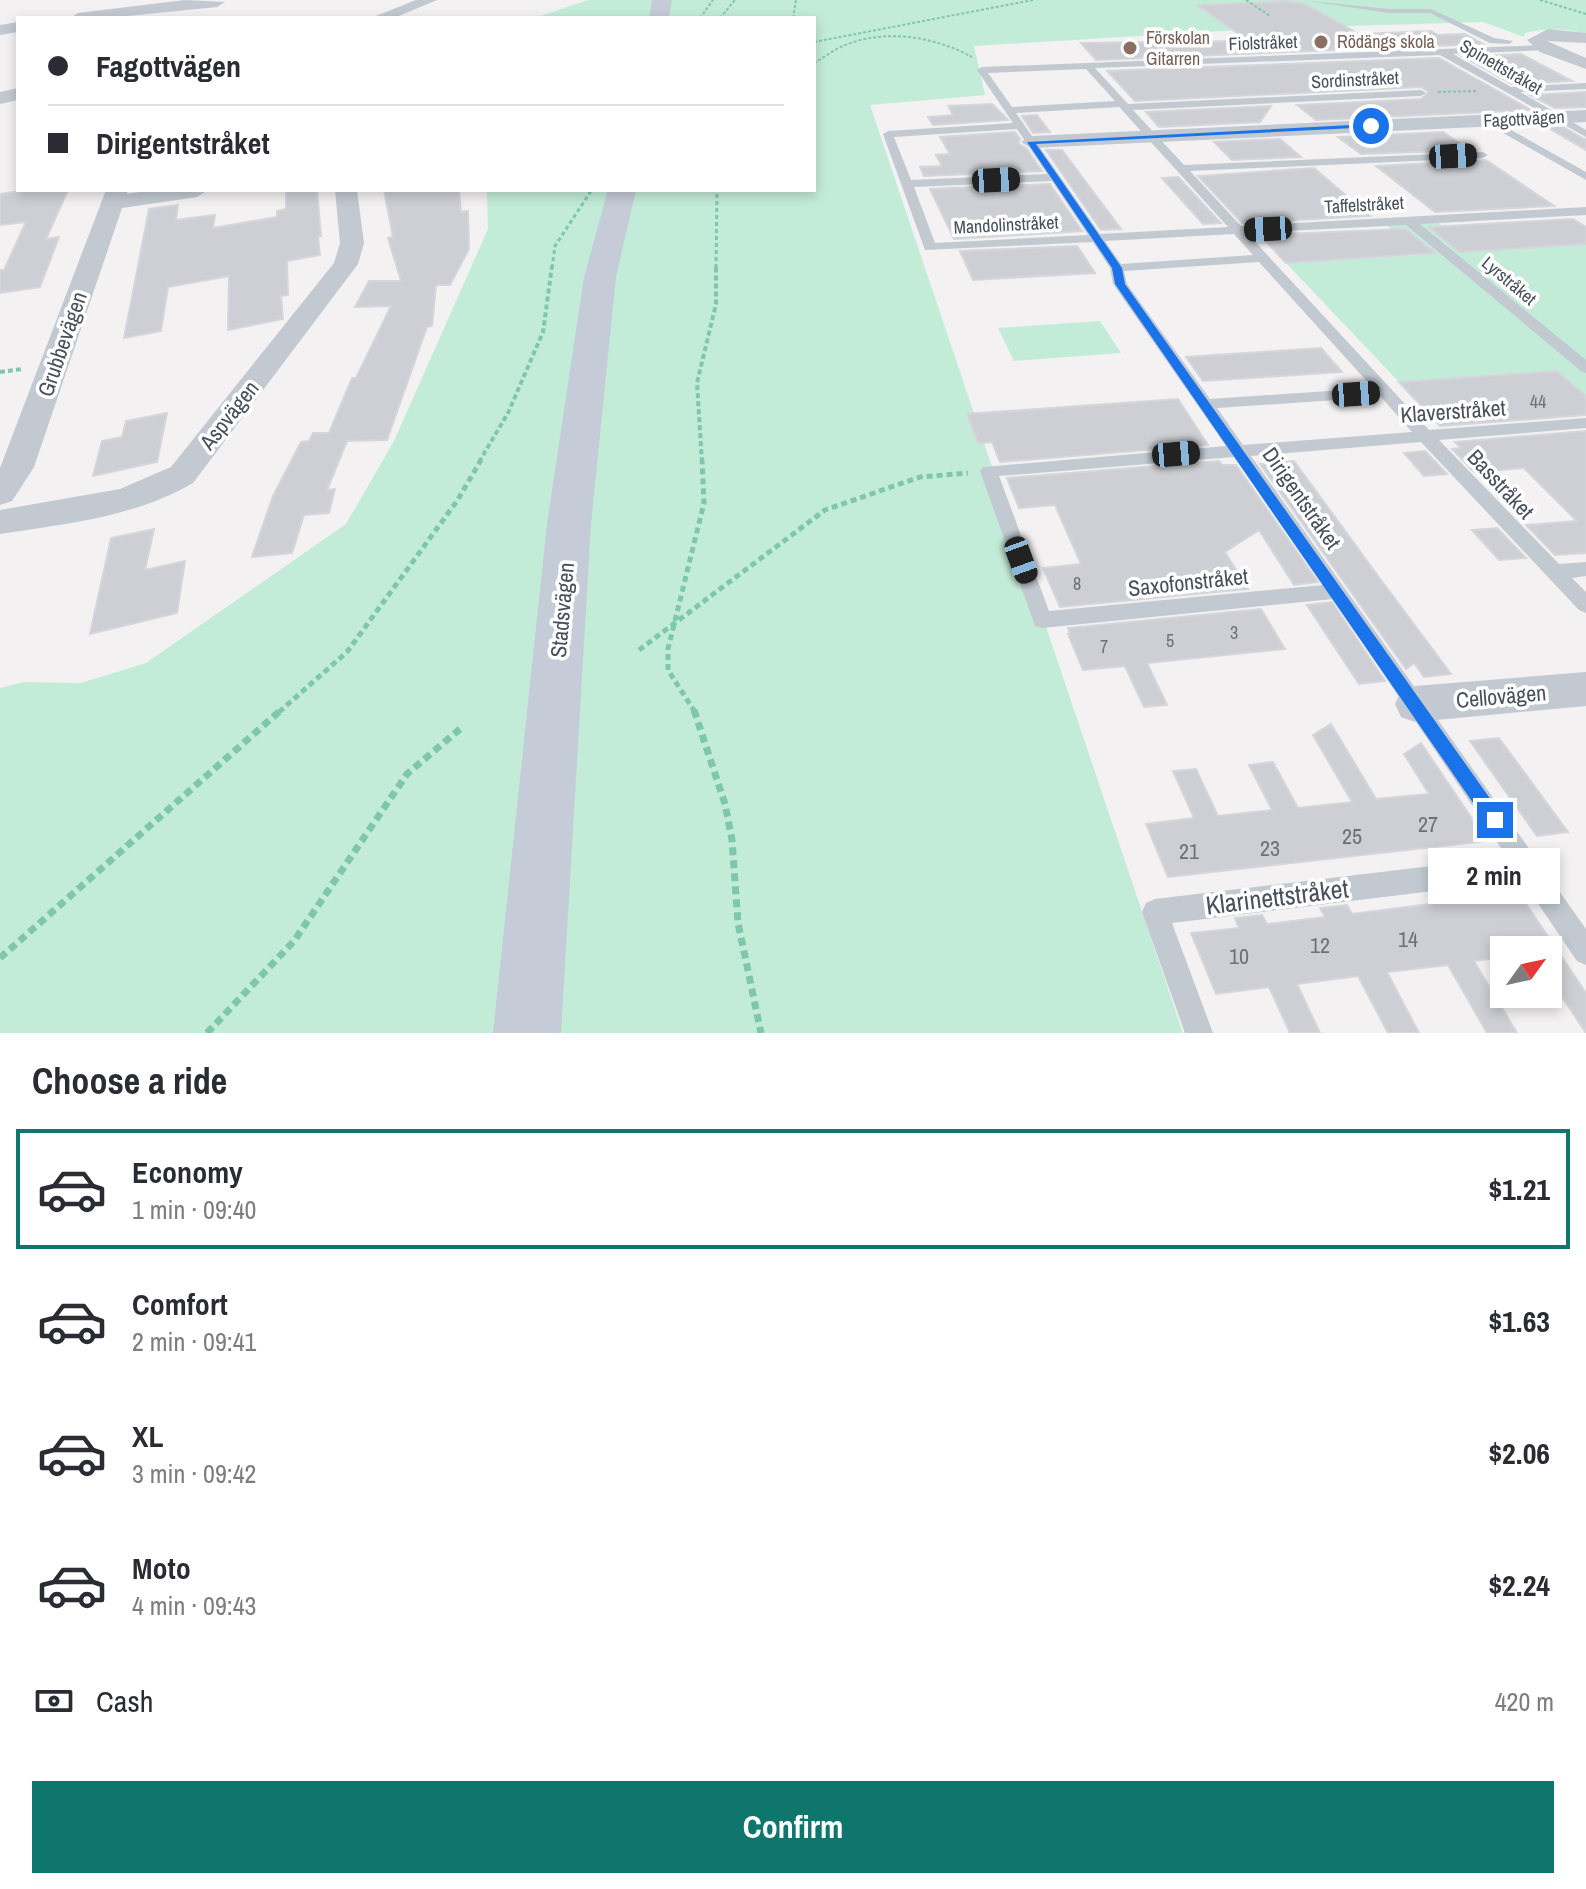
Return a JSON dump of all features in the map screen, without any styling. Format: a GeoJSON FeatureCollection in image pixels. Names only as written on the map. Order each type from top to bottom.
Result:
{"type":"FeatureCollection","features":[{"type":"Feature","properties":{"kind":"main road","name":"Stadsvägen"},"geometry":{"type":"LineString","coordinates":[[527,1033],[569,524],[600,277],[621,192]]}},
{"type":"Feature","properties":{"kind":"street"},"geometry":{"type":"LineString","coordinates":[[385,16],[430,0]]}},
{"type":"Feature","properties":{"kind":"street"},"geometry":{"type":"LineString","coordinates":[[112,15],[219,1]]}},
{"type":"Feature","properties":{"kind":"street"},"geometry":{"type":"LineString","coordinates":[[198,16],[219,1]]}},
{"type":"Feature","properties":{"kind":"street"},"geometry":{"type":"LineString","coordinates":[[1586,38],[1548,34],[1540,44],[1586,64]]}},
{"type":"Feature","properties":{"kind":"street","name":"Fagottvägen"},"geometry":{"type":"LineString","coordinates":[[1026,134],[1153,137],[1586,116]]}},
{"type":"Feature","properties":{"kind":"street"},"geometry":{"type":"LineString","coordinates":[[115,197],[174,192]]}},
{"type":"Feature","properties":{"kind":"street","name":"Aspvägen"},"geometry":{"type":"LineString","coordinates":[[0,522],[139,495],[167,485],[182,475],[346,264],[352,243],[346,192]]}},
{"type":"Feature","properties":{"kind":"street","name":"Grubbevägen"},"geometry":{"type":"LineString","coordinates":[[0,493],[18,467],[115,197]]}},
{"type":"Feature","properties":{"kind":"street","name":"Cellovägen"},"geometry":{"type":"LineString","coordinates":[[1415,704],[1586,689]]}},
{"type":"Feature","properties":{"kind":"lane"},"geometry":{"type":"LineString","coordinates":[[1305,0],[1389,11],[1431,11],[1493,41],[1540,44]]}},
{"type":"Feature","properties":{"kind":"lane","name":"Fiolstråket"},"geometry":{"type":"LineString","coordinates":[[982,70],[1442,52],[1540,44]]}},
{"type":"Feature","properties":{"kind":"lane","name":"Spinettstråket"},"geometry":{"type":"LineString","coordinates":[[1442,52],[1586,134]]}},
{"type":"Feature","properties":{"kind":"lane","name":"Basstråket"},"geometry":{"type":"LineString","coordinates":[[1089,67],[1425,436],[1586,605]]}},
{"type":"Feature","properties":{"kind":"lane","name":"Dirigentstråket"},"geometry":{"type":"LineString","coordinates":[[982,70],[1117,268],[1120,284],[1338,591],[1586,952]]}},
{"type":"Feature","properties":{"kind":"lane"},"geometry":{"type":"LineString","coordinates":[[1509,90],[1586,86]]}},
{"type":"Feature","properties":{"kind":"lane","name":"Sordinstråket"},"geometry":{"type":"LineString","coordinates":[[1009,110],[1421,93]]}},
{"type":"Feature","properties":{"kind":"lane"},"geometry":{"type":"LineString","coordinates":[[1488,120],[1586,177]]}},
{"type":"Feature","properties":{"kind":"lane","name":"Mandolinstråket"},"geometry":{"type":"LineString","coordinates":[[1026,134],[888,134],[930,247],[1097,239]]}},
{"type":"Feature","properties":{"kind":"lane"},"geometry":{"type":"LineString","coordinates":[[1548,144],[1586,165]]}},
{"type":"Feature","properties":{"kind":"lane"},"geometry":{"type":"LineString","coordinates":[[1182,168],[1483,155]]}},
{"type":"Feature","properties":{"kind":"lane"},"geometry":{"type":"LineString","coordinates":[[906,184],[1055,177]]}},
{"type":"Feature","properties":{"kind":"lane","name":"Taffelstråket"},"geometry":{"type":"LineString","coordinates":[[1097,239],[1586,211]]}},
{"type":"Feature","properties":{"kind":"lane"},"geometry":{"type":"LineString","coordinates":[[1569,212],[1586,223]]}},
{"type":"Feature","properties":{"kind":"lane","name":"Lyrstråket"},"geometry":{"type":"LineString","coordinates":[[1409,221],[1586,368]]}},
{"type":"Feature","properties":{"kind":"lane"},"geometry":{"type":"LineString","coordinates":[[1117,268],[1264,258]]}},
{"type":"Feature","properties":{"kind":"lane"},"geometry":{"type":"LineString","coordinates":[[1204,404],[1386,392]]}},
{"type":"Feature","properties":{"kind":"lane","name":"Klaverstråket"},"geometry":{"type":"LineString","coordinates":[[989,471],[1586,423]]}},
{"type":"Feature","properties":{"kind":"lane","name":"Saxofonstråket"},"geometry":{"type":"LineString","coordinates":[[989,471],[1042,620],[1338,591]]}},
{"type":"Feature","properties":{"kind":"lane"},"geometry":{"type":"LineString","coordinates":[[1555,572],[1586,569]]}},
{"type":"Feature","properties":{"kind":"lane","name":"Klarinettstråket"},"geometry":{"type":"LineString","coordinates":[[1199,1033],[1155,912],[1527,867]]}},
{"type":"Feature","properties":{"kind":"path"},"geometry":{"type":"LineString","coordinates":[[701,16],[713,0]]}},
{"type":"Feature","properties":{"kind":"path"},"geometry":{"type":"LineString","coordinates":[[722,16],[735,0]]}},
{"type":"Feature","properties":{"kind":"path"},"geometry":{"type":"LineString","coordinates":[[816,42],[1033,0]]}},
{"type":"Feature","properties":{"kind":"path"},"geometry":{"type":"LineString","coordinates":[[1246,0],[1270,16]]}},
{"type":"Feature","properties":{"kind":"path"},"geometry":{"type":"LineString","coordinates":[[1540,0],[1586,14]]}},
{"type":"Feature","properties":{"kind":"path"},"geometry":{"type":"LineString","coordinates":[[702,2],[703,12]]}},
{"type":"Feature","properties":{"kind":"path"},"geometry":{"type":"LineString","coordinates":[[858,33],[864,40]]}},
{"type":"Feature","properties":{"kind":"path"},"geometry":{"type":"LineString","coordinates":[[816,62],[848,44],[899,38],[940,43],[962,51],[975,59],[982,70]]}},
{"type":"Feature","properties":{"kind":"path","name":"Sordinstråket"},"geometry":{"type":"LineString","coordinates":[[1421,93],[1509,90]]}},
{"type":"Feature","properties":{"kind":"path"},"geometry":{"type":"LineString","coordinates":[[0,958],[347,652],[457,501],[508,413],[543,332],[555,246],[590,192]]}},
{"type":"Feature","properties":{"kind":"path"},"geometry":{"type":"LineString","coordinates":[[717,192],[716,304],[697,383],[704,503],[668,649],[668,670],[692,705],[709,748],[725,804],[732,840],[738,923],[761,1033]]}},
{"type":"Feature","properties":{"kind":"path"},"geometry":{"type":"LineString","coordinates":[[639,650],[678,617],[825,510],[920,477],[989,471]]}},
{"type":"Feature","properties":{"kind":"path"},"geometry":{"type":"LineString","coordinates":[[207,1033],[294,941],[407,774],[460,729]]}},
{"type":"Feature","properties":{"kind":"green space"},"geometry":{"type":"Polygon","coordinates":[[[588,0],[1586,0],[1586,34],[1548,30],[1525,33],[1524,37],[1483,22],[1255,29],[974,46],[985,95],[870,105],[1183,1033],[0,1033],[0,688],[24,682],[81,683],[146,663],[346,524],[394,441],[488,229],[487,192],[816,192],[816,16],[541,16],[588,0]]]}},
{"type":"Feature","properties":{"kind":"green space"},"geometry":{"type":"Polygon","coordinates":[[[1434,219],[1473,251],[1586,244],[1586,396],[1557,371],[1399,382],[1286,263],[1420,255],[1383,222],[1434,219]]]}},
{"type":"Feature","properties":{"kind":"green space"},"geometry":{"type":"Polygon","coordinates":[[[1100,321],[1121,353],[1014,361],[998,328],[1100,321]]]}},
{"type":"Feature","properties":{"kind":"building"},"geometry":{"type":"Polygon","coordinates":[[[1287,1],[1305,4],[1359,34],[1431,31],[1438,35],[1465,34],[1483,44],[1096,60],[1081,43],[1249,41],[1197,5],[1287,1]]]}},
{"type":"Feature","properties":{"kind":"building"},"geometry":{"type":"Polygon","coordinates":[[[1521,54],[1572,81],[1512,84],[1464,57],[1521,54]]]}},
{"type":"Feature","properties":{"kind":"building"},"geometry":{"type":"Polygon","coordinates":[[[1439,58],[1531,110],[1316,120],[1297,105],[1421,99],[1429,92],[1421,87],[1135,101],[1107,71],[1439,58]]]}},
{"type":"Feature","properties":{"kind":"building"},"geometry":{"type":"Polygon","coordinates":[[[1586,92],[1586,107],[1555,108],[1530,95],[1586,92]]]}},
{"type":"Feature","properties":{"kind":"building"},"geometry":{"type":"Polygon","coordinates":[[[992,104],[1008,120],[933,125],[928,117],[953,115],[948,106],[992,104]]]}},
{"type":"Feature","properties":{"kind":"building"},"geometry":{"type":"Polygon","coordinates":[[[1271,106],[1260,122],[1159,127],[1146,112],[1271,106]]]}},
{"type":"Feature","properties":{"kind":"building"},"geometry":{"type":"Polygon","coordinates":[[[1037,115],[1050,132],[1033,133],[1022,116],[1037,115]]]}},
{"type":"Feature","properties":{"kind":"building"},"geometry":{"type":"Polygon","coordinates":[[[1561,126],[1586,140],[1586,150],[1547,127],[1561,126]]]}},
{"type":"Feature","properties":{"kind":"building"},"geometry":{"type":"Polygon","coordinates":[[[1015,132],[1020,139],[1018,143],[1027,149],[1042,171],[924,176],[920,167],[942,166],[936,155],[950,154],[940,137],[1015,132]]]}},
{"type":"Feature","properties":{"kind":"building"},"geometry":{"type":"Polygon","coordinates":[[[1443,132],[1470,150],[1361,154],[1338,137],[1443,132]]]}},
{"type":"Feature","properties":{"kind":"building"},"geometry":{"type":"Polygon","coordinates":[[[1280,139],[1301,157],[1232,160],[1214,142],[1280,139]]]}},
{"type":"Feature","properties":{"kind":"building"},"geometry":{"type":"Polygon","coordinates":[[[1046,150],[1062,150],[1121,229],[1101,230],[1046,150]]]}},
{"type":"Feature","properties":{"kind":"building"},"geometry":{"type":"Polygon","coordinates":[[[1486,160],[1554,206],[1435,212],[1376,166],[1486,160]]]}},
{"type":"Feature","properties":{"kind":"building"},"geometry":{"type":"Polygon","coordinates":[[[1314,168],[1370,216],[1242,223],[1198,176],[1314,168]]]}},
{"type":"Feature","properties":{"kind":"building"},"geometry":{"type":"Polygon","coordinates":[[[1178,177],[1221,223],[1203,224],[1162,178],[1178,177]]]}},
{"type":"Feature","properties":{"kind":"building"},"geometry":{"type":"Polygon","coordinates":[[[1050,184],[1082,231],[954,239],[930,189],[1050,184]]]}},
{"type":"Feature","properties":{"kind":"building"},"geometry":{"type":"Polygon","coordinates":[[[67,192],[46,239],[59,237],[40,287],[0,293],[0,270],[4,270],[26,222],[0,225],[0,194],[67,192]]]}},
{"type":"Feature","properties":{"kind":"building"},"geometry":{"type":"Polygon","coordinates":[[[286,192],[317,192],[321,236],[318,236],[320,255],[287,261],[288,295],[281,296],[283,319],[228,330],[229,276],[168,287],[161,331],[124,338],[149,209],[178,205],[176,220],[215,215],[213,228],[277,217],[277,211],[286,209],[286,192]]]}},
{"type":"Feature","properties":{"kind":"building"},"geometry":{"type":"Polygon","coordinates":[[[384,192],[459,192],[461,212],[468,211],[469,249],[450,285],[436,285],[432,326],[427,327],[387,440],[347,441],[327,490],[335,489],[329,513],[304,515],[292,553],[252,557],[273,496],[301,442],[309,441],[313,433],[329,433],[352,378],[356,378],[391,306],[355,307],[369,281],[401,281],[388,238],[393,237],[384,192]]]}},
{"type":"Feature","properties":{"kind":"building"},"geometry":{"type":"Polygon","coordinates":[[[1573,219],[1586,227],[1586,244],[1459,252],[1429,227],[1573,219]]]}},
{"type":"Feature","properties":{"kind":"building"},"geometry":{"type":"Polygon","coordinates":[[[1406,229],[1435,253],[1286,263],[1260,235],[1406,229]]]}},
{"type":"Feature","properties":{"kind":"building"},"geometry":{"type":"Polygon","coordinates":[[[1077,246],[1095,273],[973,280],[960,251],[1077,246]]]}},
{"type":"Feature","properties":{"kind":"building"},"geometry":{"type":"Polygon","coordinates":[[[1321,348],[1342,372],[1203,381],[1186,357],[1321,348]]]}},
{"type":"Feature","properties":{"kind":"building"},"geometry":{"type":"Polygon","coordinates":[[[1557,371],[1586,396],[1586,415],[1440,426],[1399,382],[1557,371]]]}},
{"type":"Feature","properties":{"kind":"building"},"geometry":{"type":"Polygon","coordinates":[[[1178,399],[1208,445],[1000,462],[992,442],[978,443],[967,414],[1178,399]]]}},
{"type":"Feature","properties":{"kind":"building"},"geometry":{"type":"Polygon","coordinates":[[[167,413],[157,462],[93,476],[102,441],[122,437],[126,421],[167,413]]]}},
{"type":"Feature","properties":{"kind":"building"},"geometry":{"type":"Polygon","coordinates":[[[1586,431],[1586,553],[1555,555],[1526,525],[1577,521],[1524,468],[1474,472],[1452,449],[1461,448],[1455,442],[1586,431]]]}},
{"type":"Feature","properties":{"kind":"building"},"geometry":{"type":"Polygon","coordinates":[[[1425,451],[1447,474],[1424,476],[1404,453],[1425,451]]]}},
{"type":"Feature","properties":{"kind":"building"},"geometry":{"type":"Polygon","coordinates":[[[1219,461],[1222,465],[1236,465],[1318,582],[1294,585],[1259,530],[1225,552],[1248,589],[1060,607],[1043,568],[1081,564],[1055,505],[1019,508],[1007,478],[1219,461]]]}},
{"type":"Feature","properties":{"kind":"building"},"geometry":{"type":"Polygon","coordinates":[[[1294,461],[1451,674],[1424,677],[1414,663],[1406,669],[1260,464],[1294,461]]]}},
{"type":"Feature","properties":{"kind":"building"},"geometry":{"type":"Polygon","coordinates":[[[1497,528],[1526,558],[1499,560],[1472,530],[1497,528]]]}},
{"type":"Feature","properties":{"kind":"building"},"geometry":{"type":"Polygon","coordinates":[[[154,529],[145,570],[185,561],[177,613],[90,634],[111,538],[154,529]]]}},
{"type":"Feature","properties":{"kind":"building"},"geometry":{"type":"Polygon","coordinates":[[[1332,602],[1385,681],[1359,684],[1307,605],[1332,602]]]}},
{"type":"Feature","properties":{"kind":"building"},"geometry":{"type":"Polygon","coordinates":[[[1261,609],[1285,649],[1147,663],[1167,705],[1144,707],[1125,666],[1083,670],[1068,634],[1068,628],[1261,609]]]}},
{"type":"Feature","properties":{"kind":"building"},"geometry":{"type":"Polygon","coordinates":[[[1331,724],[1376,799],[1429,794],[1404,754],[1421,743],[1487,841],[1168,877],[1146,824],[1194,818],[1173,771],[1196,769],[1218,816],[1272,810],[1249,765],[1273,762],[1298,808],[1352,802],[1313,735],[1331,724]]]}},
{"type":"Feature","properties":{"kind":"building"},"geometry":{"type":"Polygon","coordinates":[[[1499,738],[1568,832],[1537,836],[1470,741],[1499,738]]]}},
{"type":"Feature","properties":{"kind":"building"},"geometry":{"type":"Polygon","coordinates":[[[1513,884],[1548,936],[1490,936],[1490,959],[1474,961],[1490,988],[1490,1008],[1502,1008],[1517,1033],[1487,1033],[1448,965],[1387,972],[1419,1033],[1388,1033],[1358,976],[1297,984],[1320,1033],[1290,1033],[1269,987],[1216,994],[1191,933],[1239,928],[1235,918],[1262,915],[1267,924],[1325,917],[1320,908],[1347,905],[1352,914],[1492,896],[1487,887],[1513,884]]]}},
{"type":"Feature","properties":{"kind":"building"},"geometry":{"type":"Polygon","coordinates":[[[1562,957],[1586,993],[1586,1033],[1562,997],[1562,957]]]}},
{"type":"Feature","properties":{"kind":"place","name":"Rödängs skola"},"geometry":{"type":"Point","coordinates":[1321,42]}},
{"type":"Feature","properties":{"kind":"place","name":"Förskolan Gitarren"},"geometry":{"type":"Point","coordinates":[1130,48]}},
{"type":"Feature","properties":{"kind":"route"},"geometry":{"type":"LineString","coordinates":[[1371,126],[1031,142],[1117,268],[1120,284],[1338,591],[1495,820]]}}]}
